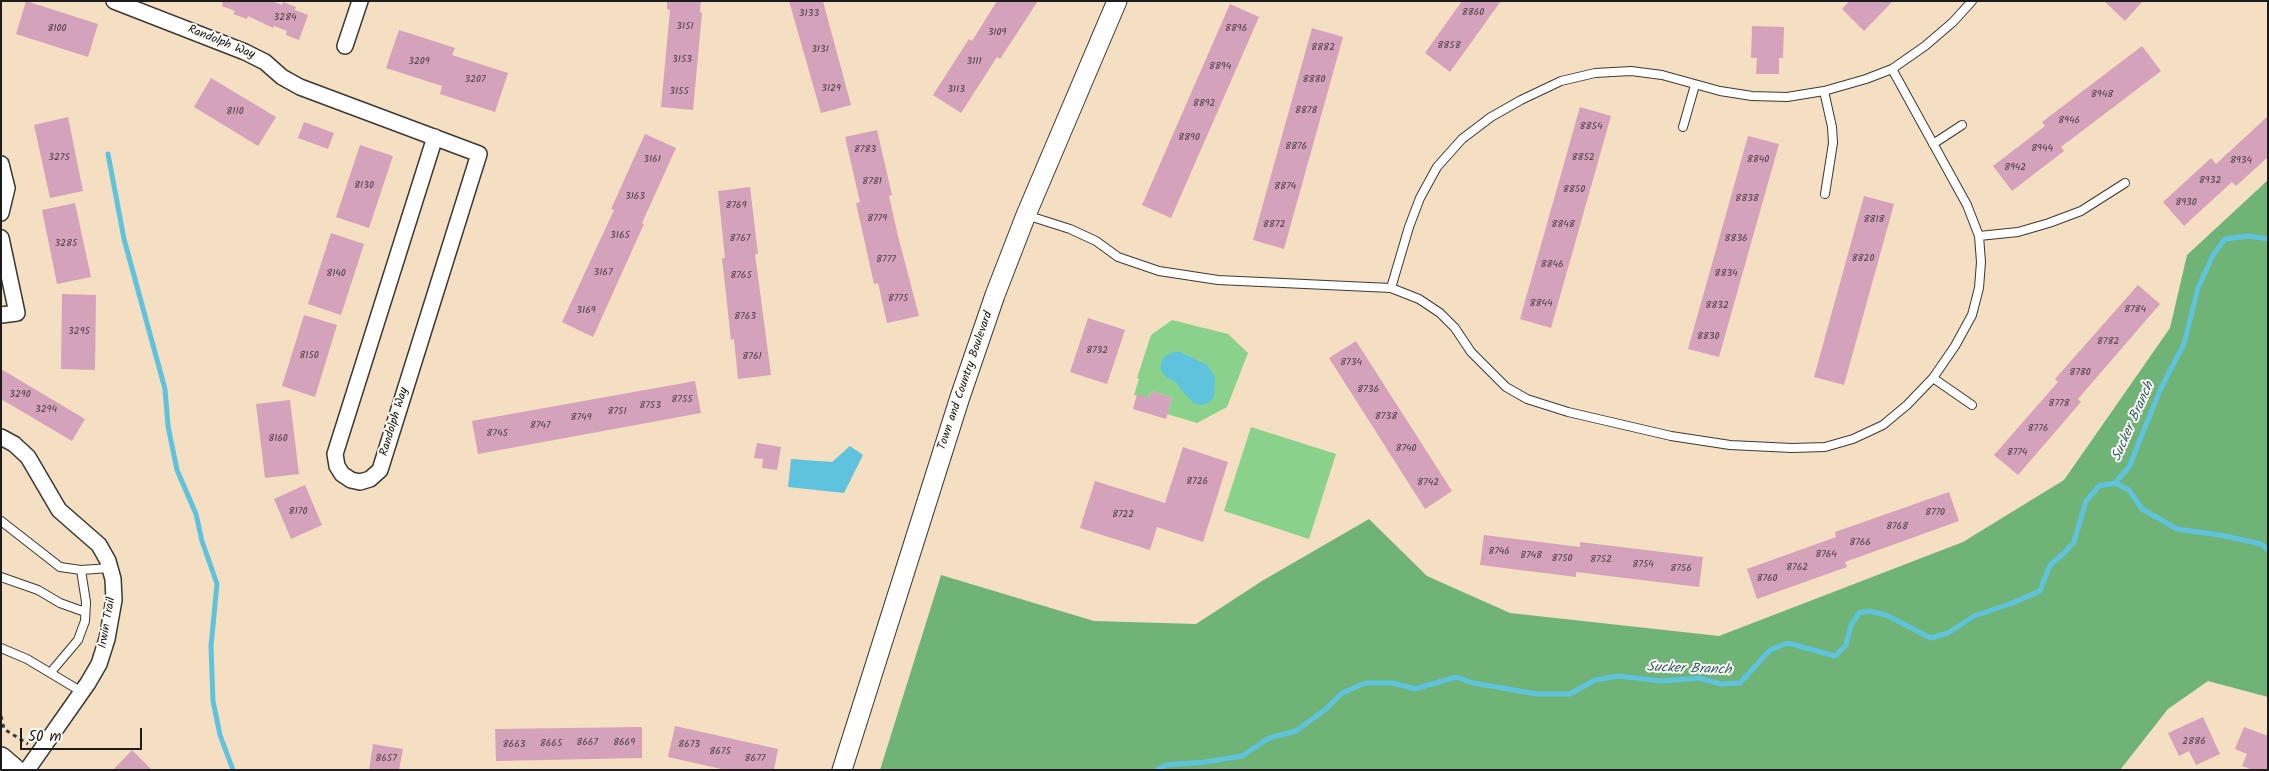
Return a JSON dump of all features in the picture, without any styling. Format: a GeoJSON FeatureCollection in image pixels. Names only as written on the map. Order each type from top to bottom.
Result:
{"type":"FeatureCollection","features":[{"type":"Feature","properties":{"kind":"main road"},"geometry":{"type":"LineString","coordinates":[[1,758],[15,770]]}},
{"type":"Feature","properties":{"kind":"street","name":"Randolph Way"},"geometry":{"type":"LineString","coordinates":[[114,1],[245,52],[265,62],[282,77],[300,87],[435,137],[479,154],[380,470],[370,479],[360,482],[351,480],[342,474],[337,466],[335,454],[435,137]]}},
{"type":"Feature","properties":{"kind":"street"},"geometry":{"type":"LineString","coordinates":[[345,46],[360,1]]}},
{"type":"Feature","properties":{"kind":"street","name":"Town and Country Boulevard"},"geometry":{"type":"LineString","coordinates":[[842,770],[960,396],[1026,215],[1118,1]]}},
{"type":"Feature","properties":{"kind":"street"},"geometry":{"type":"LineString","coordinates":[[1,164],[7,188],[1,213]]}},
{"type":"Feature","properties":{"kind":"street"},"geometry":{"type":"LineString","coordinates":[[1,238],[17,313],[1,315]]}},
{"type":"Feature","properties":{"kind":"street","name":"Irwin Trail"},"geometry":{"type":"LineString","coordinates":[[1,437],[14,444],[28,457],[59,510],[99,545],[110,568],[114,600],[107,639],[99,664],[82,692],[27,770]]}},
{"type":"Feature","properties":{"kind":"lane"},"geometry":{"type":"LineString","coordinates":[[1391,288],[1411,220],[1420,198],[1438,166],[1462,139],[1491,117],[1521,100],[1561,81],[1595,73],[1631,71],[1752,96],[1787,97],[1824,91],[1866,79],[1892,68],[1954,22],[1972,1]]}},
{"type":"Feature","properties":{"kind":"lane"},"geometry":{"type":"LineString","coordinates":[[1026,215],[1070,229],[1096,241],[1118,257],[1159,271],[1218,280],[1391,288],[1420,298],[1440,313],[1455,328],[1471,352],[1506,387],[1527,399],[1568,412],[1671,436],[1730,444],[1792,448],[1825,446],[1853,439],[1882,425],[1907,405],[1933,378],[1955,346],[1972,315],[1979,288],[1981,262],[1979,236],[1966,205],[1892,68]]}},
{"type":"Feature","properties":{"kind":"lane"},"geometry":{"type":"LineString","coordinates":[[1683,126],[1695,85]]}},
{"type":"Feature","properties":{"kind":"lane"},"geometry":{"type":"LineString","coordinates":[[1824,91],[1832,127],[1833,143],[1825,194]]}},
{"type":"Feature","properties":{"kind":"lane"},"geometry":{"type":"LineString","coordinates":[[1934,144],[1962,125]]}},
{"type":"Feature","properties":{"kind":"lane"},"geometry":{"type":"LineString","coordinates":[[1979,236],[2018,232],[2049,223],[2081,211],[2125,183]]}},
{"type":"Feature","properties":{"kind":"lane"},"geometry":{"type":"LineString","coordinates":[[1933,378],[1972,404]]}},
{"type":"Feature","properties":{"kind":"lane"},"geometry":{"type":"LineString","coordinates":[[1,521],[60,567],[80,570],[110,568]]}},
{"type":"Feature","properties":{"kind":"lane"},"geometry":{"type":"LineString","coordinates":[[50,672],[78,640],[85,621],[86,602],[80,570]]}},
{"type":"Feature","properties":{"kind":"lane"},"geometry":{"type":"LineString","coordinates":[[1,577],[38,590],[60,603],[85,612]]}},
{"type":"Feature","properties":{"kind":"lane"},"geometry":{"type":"LineString","coordinates":[[1,648],[50,672],[82,692]]}},
{"type":"Feature","properties":{"kind":"path"},"geometry":{"type":"LineString","coordinates":[[1,716],[4,729],[40,751]]}},
{"type":"Feature","properties":{"kind":"green space"},"geometry":{"type":"Polygon","coordinates":[[[2268,180],[2268,697],[2208,681],[2168,709],[2120,770],[880,770],[941,575],[1094,621],[1196,624],[1262,581],[1369,519],[1427,576],[1510,613],[1719,636],[1963,542],[2064,480],[2170,328],[2187,255],[2268,180]]]}},
{"type":"Feature","properties":{"kind":"green space"},"geometry":{"type":"Polygon","coordinates":[[[1172,320],[1228,334],[1248,353],[1227,407],[1197,423],[1167,414],[1172,398],[1151,391],[1149,398],[1134,395],[1139,379],[1137,378],[1151,335],[1172,320]]]}},
{"type":"Feature","properties":{"kind":"green space"},"geometry":{"type":"Polygon","coordinates":[[[1251,427],[1336,454],[1309,539],[1224,511],[1251,427]]]}},
{"type":"Feature","properties":{"kind":"water"},"geometry":{"type":"Polygon","coordinates":[[[1174,352],[1180,352],[1207,365],[1215,377],[1214,397],[1209,403],[1201,405],[1194,403],[1180,389],[1177,383],[1166,377],[1161,371],[1161,363],[1165,356],[1174,352]]]}},
{"type":"Feature","properties":{"kind":"water"},"geometry":{"type":"Polygon","coordinates":[[[850,446],[863,455],[844,493],[788,487],[791,459],[832,462],[850,446]]]}},
{"type":"Feature","properties":{"kind":"building"},"geometry":{"type":"Polygon","coordinates":[[[26,1],[98,24],[88,57],[16,34],[26,1]]]}},
{"type":"Feature","properties":{"kind":"building"},"geometry":{"type":"Polygon","coordinates":[[[223,1],[272,1],[282,5],[283,2],[296,7],[295,10],[308,15],[299,40],[286,35],[287,31],[274,26],[273,28],[248,16],[247,19],[233,14],[235,11],[222,6],[223,1]]]}},
{"type":"Feature","properties":{"kind":"building"},"geometry":{"type":"Polygon","coordinates":[[[667,1],[701,1],[700,12],[702,13],[693,110],[661,107],[670,10],[667,9],[667,1]]]}},
{"type":"Feature","properties":{"kind":"building"},"geometry":{"type":"Polygon","coordinates":[[[789,1],[823,1],[851,105],[821,113],[789,1]]]}},
{"type":"Feature","properties":{"kind":"building"},"geometry":{"type":"Polygon","coordinates":[[[997,1],[1038,1],[1000,59],[997,57],[961,113],[933,95],[969,39],[972,41],[997,1]]]}},
{"type":"Feature","properties":{"kind":"building"},"geometry":{"type":"Polygon","coordinates":[[[1462,1],[1501,1],[1450,72],[1425,53],[1462,1]]]}},
{"type":"Feature","properties":{"kind":"building"},"geometry":{"type":"Polygon","coordinates":[[[1849,1],[1893,1],[1864,31],[1842,9],[1849,1]]]}},
{"type":"Feature","properties":{"kind":"building"},"geometry":{"type":"Polygon","coordinates":[[[2104,1],[2143,1],[2125,21],[2104,1]]]}},
{"type":"Feature","properties":{"kind":"building"},"geometry":{"type":"Polygon","coordinates":[[[1230,4],[1259,17],[1171,218],[1142,205],[1230,4]]]}},
{"type":"Feature","properties":{"kind":"building"},"geometry":{"type":"Polygon","coordinates":[[[1752,26],[1784,27],[1783,58],[1779,58],[1779,74],[1756,74],[1757,58],[1751,58],[1752,26]]]}},
{"type":"Feature","properties":{"kind":"building"},"geometry":{"type":"Polygon","coordinates":[[[1312,28],[1343,37],[1284,249],[1253,240],[1312,28]]]}},
{"type":"Feature","properties":{"kind":"building"},"geometry":{"type":"Polygon","coordinates":[[[399,30],[455,48],[452,55],[508,73],[495,112],[440,94],[442,86],[386,68],[399,30]]]}},
{"type":"Feature","properties":{"kind":"building"},"geometry":{"type":"Polygon","coordinates":[[[2142,46],[2161,71],[2061,147],[2064,151],[2012,191],[1993,166],[2045,126],[2042,122],[2142,46]]]}},
{"type":"Feature","properties":{"kind":"building"},"geometry":{"type":"Polygon","coordinates":[[[211,78],[276,117],[258,146],[194,107],[211,78]]]}},
{"type":"Feature","properties":{"kind":"building"},"geometry":{"type":"Polygon","coordinates":[[[1580,107],[1611,116],[1551,328],[1520,319],[1580,107]]]}},
{"type":"Feature","properties":{"kind":"building"},"geometry":{"type":"Polygon","coordinates":[[[2268,116],[2268,157],[2236,186],[2232,182],[2184,226],[2163,202],[2211,158],[2216,164],[2268,116]]]}},
{"type":"Feature","properties":{"kind":"building"},"geometry":{"type":"Polygon","coordinates":[[[68,117],[83,191],[50,198],[34,125],[68,117]]]}},
{"type":"Feature","properties":{"kind":"building"},"geometry":{"type":"Polygon","coordinates":[[[304,122],[334,133],[328,149],[298,138],[304,122]]]}},
{"type":"Feature","properties":{"kind":"building"},"geometry":{"type":"Polygon","coordinates":[[[877,130],[892,195],[889,196],[898,236],[919,316],[887,323],[878,283],[874,284],[856,203],[860,202],[845,137],[877,130]]]}},
{"type":"Feature","properties":{"kind":"building"},"geometry":{"type":"Polygon","coordinates":[[[645,134],[676,148],[593,337],[562,322],[614,210],[611,209],[645,134]]]}},
{"type":"Feature","properties":{"kind":"building"},"geometry":{"type":"Polygon","coordinates":[[[1748,136],[1779,144],[1719,357],[1688,349],[1748,136]]]}},
{"type":"Feature","properties":{"kind":"building"},"geometry":{"type":"Polygon","coordinates":[[[360,145],[393,156],[369,228],[336,217],[360,145]]]}},
{"type":"Feature","properties":{"kind":"building"},"geometry":{"type":"Polygon","coordinates":[[[750,187],[758,254],[755,254],[771,375],[738,379],[734,339],[731,340],[722,258],[725,258],[718,191],[750,187]]]}},
{"type":"Feature","properties":{"kind":"building"},"geometry":{"type":"Polygon","coordinates":[[[1864,196],[1894,204],[1844,385],[1814,377],[1864,196]]]}},
{"type":"Feature","properties":{"kind":"building"},"geometry":{"type":"Polygon","coordinates":[[[75,203],[91,277],[57,284],[42,210],[75,203]]]}},
{"type":"Feature","properties":{"kind":"building"},"geometry":{"type":"Polygon","coordinates":[[[331,233],[364,244],[341,315],[308,304],[331,233]]]}},
{"type":"Feature","properties":{"kind":"building"},"geometry":{"type":"Polygon","coordinates":[[[2138,285],[2160,304],[2078,399],[2081,402],[2018,475],[1994,455],[2058,382],[2055,379],[2138,285]]]}},
{"type":"Feature","properties":{"kind":"building"},"geometry":{"type":"Polygon","coordinates":[[[62,294],[96,295],[95,370],[61,369],[62,294]]]}},
{"type":"Feature","properties":{"kind":"building"},"geometry":{"type":"Polygon","coordinates":[[[304,315],[337,325],[315,397],[282,386],[304,315]]]}},
{"type":"Feature","properties":{"kind":"building"},"geometry":{"type":"Polygon","coordinates":[[[1088,318],[1125,330],[1107,384],[1070,372],[1088,318]]]}},
{"type":"Feature","properties":{"kind":"building"},"geometry":{"type":"Polygon","coordinates":[[[1356,341],[1452,491],[1425,509],[1329,358],[1356,341]]]}},
{"type":"Feature","properties":{"kind":"building"},"geometry":{"type":"Polygon","coordinates":[[[1,369],[85,419],[72,441],[1,399],[1,369]]]}},
{"type":"Feature","properties":{"kind":"building"},"geometry":{"type":"Polygon","coordinates":[[[695,381],[701,413],[478,454],[472,421],[695,381]]]}},
{"type":"Feature","properties":{"kind":"building"},"geometry":{"type":"Polygon","coordinates":[[[1151,391],[1172,398],[1166,419],[1133,409],[1137,394],[1149,398],[1151,391]]]}},
{"type":"Feature","properties":{"kind":"building"},"geometry":{"type":"Polygon","coordinates":[[[290,400],[299,474],[265,478],[256,404],[290,400]]]}},
{"type":"Feature","properties":{"kind":"building"},"geometry":{"type":"Polygon","coordinates":[[[757,443],[781,447],[777,470],[762,468],[763,459],[754,458],[757,443]]]}},
{"type":"Feature","properties":{"kind":"building"},"geometry":{"type":"Polygon","coordinates":[[[1183,447],[1228,462],[1203,542],[1157,527],[1150,550],[1080,528],[1095,481],[1165,503],[1183,447]]]}},
{"type":"Feature","properties":{"kind":"building"},"geometry":{"type":"Polygon","coordinates":[[[305,485],[322,525],[291,539],[274,499],[305,485]]]}},
{"type":"Feature","properties":{"kind":"building"},"geometry":{"type":"Polygon","coordinates":[[[1949,492],[1959,521],[1845,562],[1847,567],[1757,599],[1747,569],[1836,537],[1835,532],[1949,492]]]}},
{"type":"Feature","properties":{"kind":"building"},"geometry":{"type":"Polygon","coordinates":[[[1484,535],[1580,547],[1580,542],[1703,557],[1699,587],[1576,572],[1576,577],[1480,565],[1484,535]]]}},
{"type":"Feature","properties":{"kind":"building"},"geometry":{"type":"Polygon","coordinates":[[[2203,717],[2220,754],[2196,765],[2189,751],[2179,756],[2168,733],[2203,717]]]}},
{"type":"Feature","properties":{"kind":"building"},"geometry":{"type":"Polygon","coordinates":[[[675,726],[778,749],[774,770],[726,770],[668,757],[675,726]]]}},
{"type":"Feature","properties":{"kind":"building"},"geometry":{"type":"Polygon","coordinates":[[[642,727],[642,758],[496,761],[495,729],[642,727]]]}},
{"type":"Feature","properties":{"kind":"building"},"geometry":{"type":"Polygon","coordinates":[[[2244,727],[2268,736],[2268,770],[2253,770],[2242,766],[2247,754],[2235,749],[2244,727]]]}},
{"type":"Feature","properties":{"kind":"building"},"geometry":{"type":"Polygon","coordinates":[[[373,744],[403,749],[399,770],[369,770],[373,744]]]}},
{"type":"Feature","properties":{"kind":"building"},"geometry":{"type":"Polygon","coordinates":[[[132,750],[152,770],[113,770],[132,750]]]}},
{"type":"Feature","properties":{"kind":"waterway"},"geometry":{"type":"LineString","coordinates":[[108,154],[124,239],[165,389],[168,426],[177,470],[196,514],[202,541],[217,584],[211,646],[213,701],[220,735],[233,770]]}},
{"type":"Feature","properties":{"kind":"waterway","name":"Sucker Branch"},"geometry":{"type":"LineString","coordinates":[[1157,770],[1166,765],[1205,762],[1242,756],[1269,738],[1296,731],[1326,709],[1342,693],[1365,683],[1393,683],[1415,689],[1456,677],[1473,683],[1537,694],[1570,694],[1595,680],[1618,676],[1661,681],[1699,678],[1721,684],[1740,683],[1770,650],[1788,643],[1835,656],[1846,645],[1851,625],[1859,613],[1869,611],[1886,615],[1931,638],[1948,633],[1974,616],[2010,604],[2040,591],[2050,565],[2074,542],[2086,501],[2099,486],[2115,483],[2129,467],[2161,388],[2184,344],[2198,288],[2213,255],[2225,239],[2249,236],[2268,239]]}},
{"type":"Feature","properties":{"kind":"waterway"},"geometry":{"type":"LineString","coordinates":[[2115,483],[2129,490],[2142,509],[2177,529],[2220,535],[2261,544],[2268,550]]}}]}
